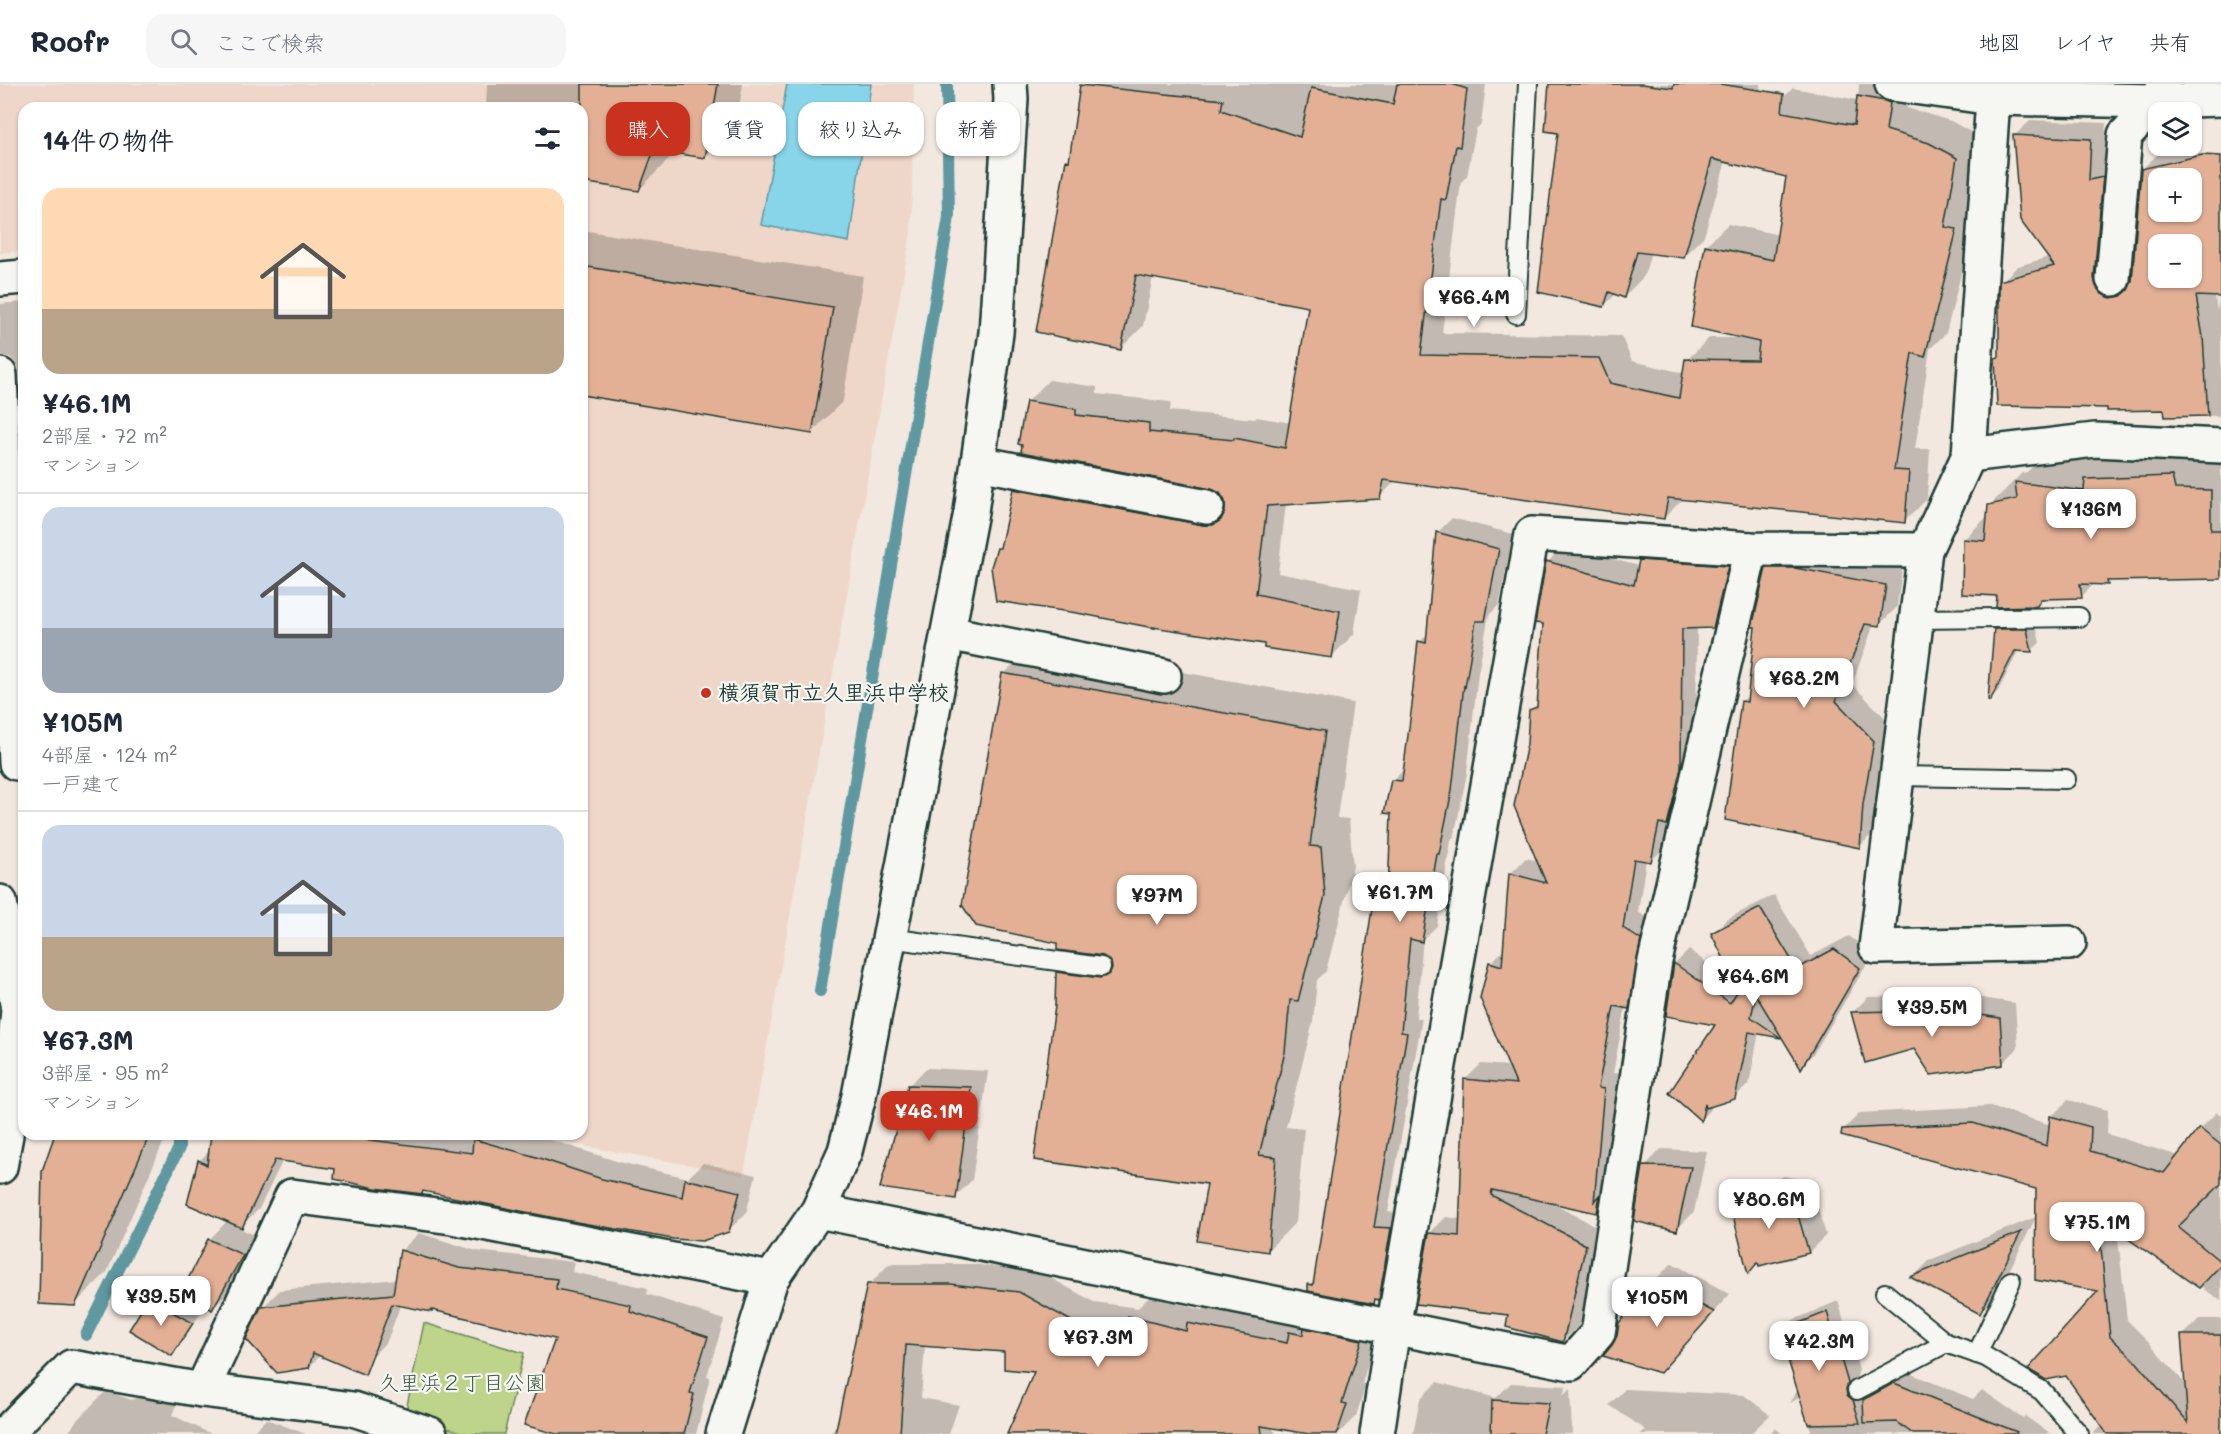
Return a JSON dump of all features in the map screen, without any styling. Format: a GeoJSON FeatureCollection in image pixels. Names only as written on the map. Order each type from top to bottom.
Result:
{"type":"FeatureCollection","features":[{"type":"Feature","properties":{"kind":"street"},"geometry":{"type":"LineString","coordinates":[[723,1434],[771,1279],[818,1211],[845,1151],[859,1096],[971,512],[996,333],[1011,99],[1010,84]]}},
{"type":"Feature","properties":{"kind":"street"},"geometry":{"type":"LineString","coordinates":[[1892,84],[1931,87],[1993,98],[2161,92],[2221,99]]}},
{"type":"Feature","properties":{"kind":"street"},"geometry":{"type":"LineString","coordinates":[[2113,279],[2125,135],[2161,92]]}},
{"type":"Feature","properties":{"kind":"street"},"geometry":{"type":"LineString","coordinates":[[1993,98],[1969,455],[1924,550],[1876,947],[2069,943]]}},
{"type":"Feature","properties":{"kind":"street"},"geometry":{"type":"LineString","coordinates":[[0,279],[18,278]]}},
{"type":"Feature","properties":{"kind":"street"},"geometry":{"type":"LineString","coordinates":[[0,375],[13,763]]}},
{"type":"Feature","properties":{"kind":"street"},"geometry":{"type":"LineString","coordinates":[[1969,455],[2095,440],[2221,446]]}},
{"type":"Feature","properties":{"kind":"street"},"geometry":{"type":"LineString","coordinates":[[978,463],[1207,507]]}},
{"type":"Feature","properties":{"kind":"street"},"geometry":{"type":"LineString","coordinates":[[1377,1434],[1393,1328],[1532,534],[1751,549],[1924,550]]}},
{"type":"Feature","properties":{"kind":"street"},"geometry":{"type":"LineString","coordinates":[[818,1211],[1570,1363],[1598,1333],[1655,961],[1751,549]]}},
{"type":"Feature","properties":{"kind":"street"},"geometry":{"type":"LineString","coordinates":[[948,633],[1164,676]]}},
{"type":"Feature","properties":{"kind":"street"},"geometry":{"type":"LineString","coordinates":[[0,902],[18,1010],[6,1135],[0,1167]]}},
{"type":"Feature","properties":{"kind":"street"},"geometry":{"type":"LineString","coordinates":[[202,1390],[292,1196],[452,1217],[771,1279]]}},
{"type":"Feature","properties":{"kind":"street"},"geometry":{"type":"LineString","coordinates":[[5,1434],[71,1367],[202,1390],[353,1409],[430,1434]]}},
{"type":"Feature","properties":{"kind":"lane"},"geometry":{"type":"LineString","coordinates":[[1516,314],[1528,84]]}},
{"type":"Feature","properties":{"kind":"lane"},"geometry":{"type":"LineString","coordinates":[[1916,619],[2079,617]]}},
{"type":"Feature","properties":{"kind":"lane"},"geometry":{"type":"LineString","coordinates":[[1897,776],[2066,779]]}},
{"type":"Feature","properties":{"kind":"lane"},"geometry":{"type":"LineString","coordinates":[[889,938],[1101,967]]}},
{"type":"Feature","properties":{"kind":"lane"},"geometry":{"type":"LineString","coordinates":[[1977,1354],[2011,1281]]}},
{"type":"Feature","properties":{"kind":"lane"},"geometry":{"type":"LineString","coordinates":[[1885,1293],[1946,1343],[1977,1354],[2042,1391],[2079,1434]]}},
{"type":"Feature","properties":{"kind":"lane"},"geometry":{"type":"LineString","coordinates":[[1857,1390],[1946,1343]]}},
{"type":"Feature","properties":{"kind":"shaded area","name":"横須賀市立久里浜中学校"},"geometry":{"type":"Polygon","coordinates":[[[0,84],[914,84],[914,102],[798,102],[798,156],[913,156],[911,233],[744,1175],[552,1140],[588,1140],[588,102],[18,102],[18,252],[0,253],[0,84]]]}},
{"type":"Feature","properties":{"kind":"green space","name":"久里浜２丁目公園"},"geometry":{"type":"Polygon","coordinates":[[[424,1323],[524,1353],[504,1434],[467,1434],[405,1415],[424,1323]]]}},
{"type":"Feature","properties":{"kind":"water"},"geometry":{"type":"Polygon","coordinates":[[[787,84],[871,84],[868,102],[798,102],[798,156],[861,156],[849,242],[761,225],[774,156],[786,156],[786,102],[784,102],[787,84]]]}},
{"type":"Feature","properties":{"kind":"building"},"geometry":{"type":"Polygon","coordinates":[[[582,84],[718,84],[715,102],[702,102],[702,156],[705,156],[705,158],[690,156],[690,102],[606,102],[606,156],[652,156],[639,191],[588,183],[588,102],[582,102],[582,84]]]}},
{"type":"Feature","properties":{"kind":"building"},"geometry":{"type":"Polygon","coordinates":[[[1397,84],[1452,84],[1467,89],[1460,147],[1456,146],[1446,200],[1441,199],[1421,355],[1599,358],[1610,383],[1679,398],[1685,359],[1757,360],[1759,342],[1691,327],[1705,245],[1773,260],[1786,177],[1712,159],[1684,258],[1637,252],[1624,298],[1609,292],[1604,307],[1538,292],[1558,133],[1545,131],[1549,84],[1642,84],[1673,88],[1674,84],[1720,84],[1784,94],[1782,112],[1854,125],[1857,96],[1885,101],[1890,103],[1886,130],[1929,143],[1957,158],[1945,227],[1957,229],[1925,357],[1912,353],[1894,470],[1909,471],[1905,523],[1668,498],[1664,519],[1384,480],[1380,499],[1267,506],[1256,594],[1340,611],[1332,658],[1264,648],[1264,644],[996,601],[991,567],[997,548],[1000,548],[1013,489],[1203,525],[1213,525],[1221,520],[1225,510],[1225,501],[1220,493],[1211,489],[1021,452],[1022,445],[1018,444],[1026,401],[1076,409],[1076,415],[1149,423],[1149,432],[1234,440],[1234,438],[1285,448],[1308,307],[1136,275],[1121,350],[1036,332],[1066,160],[1069,161],[1080,85],[1223,100],[1221,110],[1300,137],[1311,88],[1393,104],[1397,84]]]}},
{"type":"Feature","properties":{"kind":"building"},"geometry":{"type":"Polygon","coordinates":[[[2013,135],[2091,139],[2089,180],[2103,177],[2094,278],[2102,294],[2111,298],[2121,296],[2128,290],[2132,281],[2141,169],[2202,155],[2221,156],[2221,297],[2196,296],[2203,337],[2208,416],[2165,417],[2164,410],[2107,411],[2107,408],[1997,406],[1995,358],[1999,357],[1999,281],[2054,266],[2020,220],[2013,135]]]}},
{"type":"Feature","properties":{"kind":"building"},"geometry":{"type":"Polygon","coordinates":[[[588,267],[833,307],[812,434],[588,396],[588,267]]]}},
{"type":"Feature","properties":{"kind":"building"},"geometry":{"type":"Polygon","coordinates":[[[2172,476],[2175,489],[2211,490],[2211,530],[2221,530],[2221,579],[2107,581],[2108,585],[2080,584],[2082,598],[2041,599],[2037,606],[1996,607],[1997,596],[1962,594],[1963,539],[1985,541],[1988,505],[2017,499],[2015,482],[2084,491],[2085,479],[2172,476]]]}},
{"type":"Feature","properties":{"kind":"building"},"geometry":{"type":"Polygon","coordinates":[[[1436,532],[1499,549],[1485,621],[1476,621],[1465,688],[1464,685],[1452,790],[1439,854],[1437,854],[1422,942],[1410,939],[1401,1032],[1407,1033],[1374,1227],[1391,1228],[1379,1300],[1375,1299],[1374,1304],[1308,1291],[1308,1284],[1313,1285],[1375,890],[1388,892],[1391,814],[1384,813],[1391,780],[1402,781],[1418,641],[1426,643],[1436,532]]]}},
{"type":"Feature","properties":{"kind":"building"},"geometry":{"type":"Polygon","coordinates":[[[1639,560],[1728,566],[1713,628],[1682,629],[1681,769],[1667,825],[1659,823],[1651,862],[1634,859],[1623,928],[1641,940],[1629,1009],[1614,1006],[1598,1088],[1604,1089],[1594,1203],[1600,1194],[1597,1213],[1492,1190],[1491,1195],[1586,1245],[1563,1342],[1506,1327],[1508,1315],[1416,1304],[1429,1233],[1459,1236],[1464,1079],[1516,1084],[1480,998],[1489,962],[1502,966],[1509,873],[1546,883],[1514,806],[1527,744],[1529,710],[1537,707],[1543,624],[1535,623],[1546,561],[1634,585],[1639,560]]]}},
{"type":"Feature","properties":{"kind":"building"},"geometry":{"type":"Polygon","coordinates":[[[1766,568],[1795,568],[1886,585],[1880,626],[1865,624],[1836,701],[1874,741],[1863,804],[1860,848],[1725,820],[1741,701],[1747,702],[1755,627],[1752,627],[1766,568]]]}},
{"type":"Feature","properties":{"kind":"building"},"geometry":{"type":"Polygon","coordinates":[[[1994,629],[2027,629],[2032,652],[2015,651],[1990,701],[1988,700],[1994,629]]]}},
{"type":"Feature","properties":{"kind":"building"},"geometry":{"type":"Polygon","coordinates":[[[1002,673],[1325,731],[1310,846],[1321,847],[1325,896],[1298,1001],[1290,1000],[1285,1052],[1259,1155],[1276,1157],[1268,1252],[1197,1241],[1207,1184],[1034,1160],[1055,1006],[1056,972],[1100,978],[1109,974],[1112,968],[1111,962],[1103,956],[1057,950],[1057,943],[976,926],[962,905],[1002,673]]]}},
{"type":"Feature","properties":{"kind":"building"},"geometry":{"type":"Polygon","coordinates":[[[1760,908],[1797,969],[1834,949],[1860,968],[1801,1069],[1756,995],[1751,1017],[1781,1038],[1749,1032],[1735,1099],[1706,1108],[1705,1104],[1701,1121],[1669,1093],[1715,1025],[1666,1016],[1674,963],[1730,1003],[1739,989],[1711,933],[1760,908]]]}},
{"type":"Feature","properties":{"kind":"building"},"geometry":{"type":"Polygon","coordinates":[[[1946,1010],[2000,1018],[2003,1065],[1931,1075],[1914,1049],[1865,1063],[1851,1012],[1946,1010]]]}},
{"type":"Feature","properties":{"kind":"building"},"geometry":{"type":"Polygon","coordinates":[[[908,1085],[971,1087],[956,1199],[880,1188],[908,1085]]]}},
{"type":"Feature","properties":{"kind":"building"},"geometry":{"type":"Polygon","coordinates":[[[2050,1116],[2091,1127],[2090,1151],[2164,1173],[2199,1128],[2221,1145],[2221,1184],[2178,1227],[2221,1262],[2221,1265],[2199,1288],[2098,1218],[2110,1337],[2133,1358],[2188,1423],[2181,1335],[2221,1335],[2221,1434],[2107,1434],[2066,1376],[2046,1380],[2028,1369],[2098,1291],[2035,1280],[2036,1189],[1841,1136],[1842,1129],[1973,1123],[2047,1146],[2050,1116]]]}},
{"type":"Feature","properties":{"kind":"building"},"geometry":{"type":"Polygon","coordinates":[[[53,1140],[147,1140],[75,1306],[39,1304],[42,1171],[53,1140]]]}},
{"type":"Feature","properties":{"kind":"building"},"geometry":{"type":"Polygon","coordinates":[[[210,1140],[370,1140],[472,1153],[473,1140],[477,1140],[602,1179],[682,1197],[685,1179],[740,1192],[729,1232],[702,1241],[673,1239],[565,1220],[423,1191],[422,1194],[375,1188],[334,1179],[335,1169],[275,1160],[242,1228],[187,1204],[198,1160],[207,1165],[210,1140]]]}},
{"type":"Feature","properties":{"kind":"building"},"geometry":{"type":"Polygon","coordinates":[[[1643,1166],[1691,1167],[1677,1231],[1634,1221],[1643,1166]]]}},
{"type":"Feature","properties":{"kind":"building"},"geometry":{"type":"Polygon","coordinates":[[[1766,1192],[1793,1198],[1809,1253],[1759,1266],[1758,1262],[1748,1274],[1731,1208],[1766,1192]]]}},
{"type":"Feature","properties":{"kind":"building"},"geometry":{"type":"Polygon","coordinates":[[[2021,1232],[1980,1314],[1910,1277],[2021,1232]]]}},
{"type":"Feature","properties":{"kind":"building"},"geometry":{"type":"Polygon","coordinates":[[[208,1239],[243,1255],[212,1310],[184,1287],[208,1239]]]}},
{"type":"Feature","properties":{"kind":"building"},"geometry":{"type":"Polygon","coordinates":[[[400,1250],[459,1268],[557,1279],[556,1289],[631,1305],[630,1311],[708,1337],[690,1393],[694,1394],[684,1434],[556,1434],[524,1425],[555,1339],[432,1310],[432,1312],[392,1304],[365,1375],[313,1353],[309,1368],[277,1373],[246,1339],[261,1307],[393,1294],[400,1250]]]}},
{"type":"Feature","properties":{"kind":"building"},"geometry":{"type":"Polygon","coordinates":[[[1653,1280],[1714,1312],[1660,1373],[1603,1356],[1617,1336],[1619,1323],[1653,1280]]]}},
{"type":"Feature","properties":{"kind":"building"},"geometry":{"type":"Polygon","coordinates":[[[867,1284],[951,1284],[1019,1292],[1073,1322],[1126,1329],[1128,1316],[1186,1331],[1187,1323],[1287,1343],[1289,1332],[1303,1335],[1304,1328],[1362,1340],[1342,1403],[1347,1404],[1337,1434],[1309,1434],[1261,1426],[1262,1434],[1007,1434],[1034,1372],[1004,1369],[1004,1352],[906,1345],[900,1434],[835,1434],[867,1284]]]}},
{"type":"Feature","properties":{"kind":"building"},"geometry":{"type":"Polygon","coordinates":[[[148,1299],[193,1323],[172,1356],[129,1330],[148,1299]]]}},
{"type":"Feature","properties":{"kind":"building"},"geometry":{"type":"Polygon","coordinates":[[[1827,1312],[1848,1383],[1847,1395],[1853,1400],[1860,1423],[1808,1424],[1779,1331],[1827,1312]]]}},
{"type":"Feature","properties":{"kind":"building"},"geometry":{"type":"Polygon","coordinates":[[[1894,1383],[2017,1432],[2016,1434],[1913,1434],[1897,1422],[1864,1423],[1863,1400],[1894,1383]]]}},
{"type":"Feature","properties":{"kind":"building"},"geometry":{"type":"Polygon","coordinates":[[[1492,1400],[1549,1403],[1542,1434],[1491,1434],[1492,1400]]]}},
{"type":"Feature","properties":{"kind":"waterway"},"geometry":{"type":"LineString","coordinates":[[820,991],[949,217],[947,84]]}},
{"type":"Feature","properties":{"kind":"waterway"},"geometry":{"type":"LineString","coordinates":[[86,1335],[179,1148],[179,1140]]}},
{"type":"Feature","properties":{"kind":"place","name":"横須賀市立久里浜中学校"},"geometry":{"type":"Point","coordinates":[706,693]}}]}
